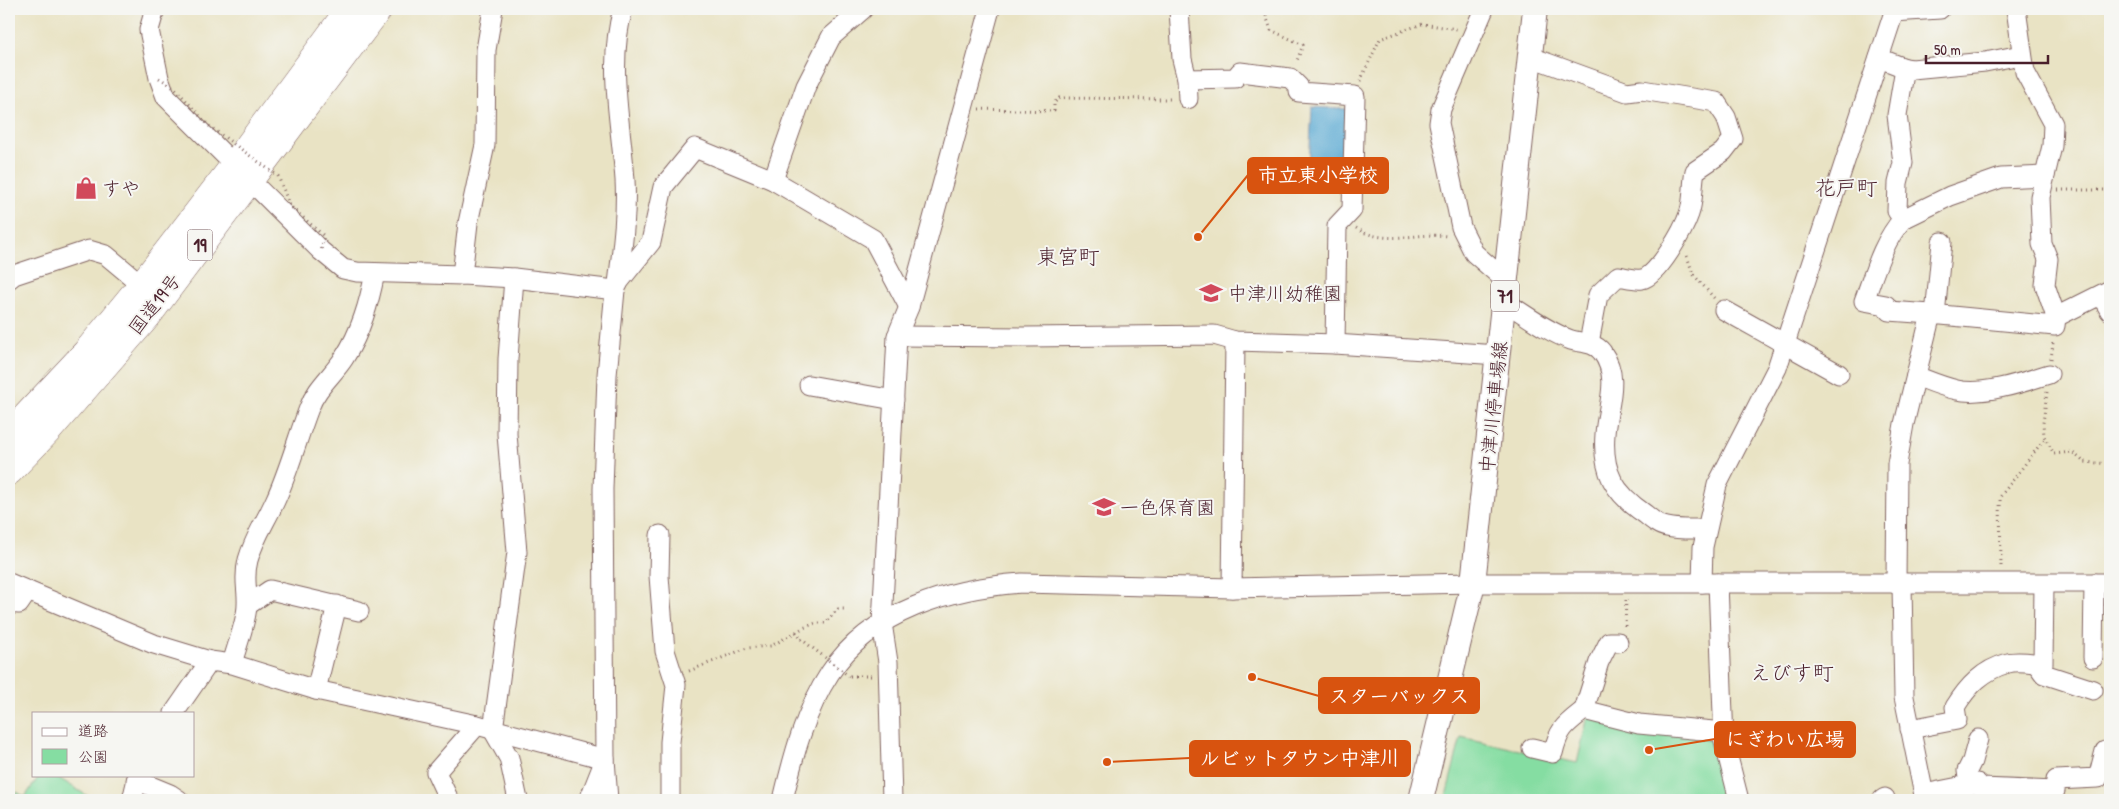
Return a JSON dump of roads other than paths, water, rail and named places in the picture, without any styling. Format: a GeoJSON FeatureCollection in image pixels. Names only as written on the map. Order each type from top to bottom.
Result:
{"type":"FeatureCollection","features":[{"type":"Feature","properties":{"kind":"highway","name":"国道19号"},"geometry":{"type":"LineString","coordinates":[[9,471],[49,429],[146,316],[350,9]]}},
{"type":"Feature","properties":{"kind":"highway","name":"国道19号"},"geometry":{"type":"LineString","coordinates":[[10,429],[87,352],[142,285],[242,173],[378,9]]}},
{"type":"Feature","properties":{"kind":"main road","name":"中津川停車場線"},"geometry":{"type":"LineString","coordinates":[[1421,800],[1473,583],[1535,9]]}},
{"type":"Feature","properties":{"kind":"street"},"geometry":{"type":"LineString","coordinates":[[155,9],[149,30],[158,78],[166,97],[320,251],[343,269],[375,273],[514,278],[616,287]]}},
{"type":"Feature","properties":{"kind":"street"},"geometry":{"type":"LineString","coordinates":[[462,275],[468,223],[485,145],[486,50],[493,9]]}},
{"type":"Feature","properties":{"kind":"street"},"geometry":{"type":"LineString","coordinates":[[608,800],[605,759],[603,489],[607,375],[626,211],[614,67],[617,33],[623,9]]}},
{"type":"Feature","properties":{"kind":"street"},"geometry":{"type":"LineString","coordinates":[[773,180],[806,86],[831,37],[863,9]]}},
{"type":"Feature","properties":{"kind":"street"},"geometry":{"type":"LineString","coordinates":[[892,800],[888,662],[882,623],[898,336],[910,307],[990,9]]}},
{"type":"Feature","properties":{"kind":"street"},"geometry":{"type":"LineString","coordinates":[[1179,9],[1182,59],[1187,79],[1188,99]]}},
{"type":"Feature","properties":{"kind":"street"},"geometry":{"type":"LineString","coordinates":[[1484,9],[1441,109],[1439,123],[1461,227],[1474,252],[1505,292],[1558,334],[1572,340],[1589,343],[1603,354],[1610,371],[1613,386],[1605,434],[1605,449],[1610,474],[1616,490],[1628,502],[1666,527],[1706,529]]}},
{"type":"Feature","properties":{"kind":"street"},"geometry":{"type":"LineString","coordinates":[[1740,800],[1724,741],[1710,583],[1703,547],[1706,529],[1718,485],[1777,368],[1894,11],[1940,9]]}},
{"type":"Feature","properties":{"kind":"street"},"geometry":{"type":"LineString","coordinates":[[2016,9],[2021,55],[2025,72],[2053,124],[2052,146],[2040,197],[2042,244],[2048,259],[2045,285],[2056,322]]}},
{"type":"Feature","properties":{"kind":"street"},"geometry":{"type":"LineString","coordinates":[[1879,58],[1912,69],[1976,63],[2021,55]]}},
{"type":"Feature","properties":{"kind":"street"},"geometry":{"type":"LineString","coordinates":[[1531,57],[1627,92],[1642,90],[1716,102],[1726,117],[1733,139],[1723,152],[1695,171],[1690,212],[1681,232],[1656,270],[1642,279],[1618,276],[1598,295],[1589,343]]}},
{"type":"Feature","properties":{"kind":"street"},"geometry":{"type":"LineString","coordinates":[[1903,219],[1898,211],[1898,184],[1903,163],[1898,115],[1905,68]]}},
{"type":"Feature","properties":{"kind":"street"},"geometry":{"type":"LineString","coordinates":[[1187,79],[1235,78],[1240,72],[1290,78],[1299,86],[1300,92],[1355,96],[1352,210],[1337,226],[1335,344]]}},
{"type":"Feature","properties":{"kind":"street"},"geometry":{"type":"LineString","coordinates":[[616,287],[651,242],[663,187],[695,148],[773,180],[873,239],[910,307]]}},
{"type":"Feature","properties":{"kind":"street"},"geometry":{"type":"LineString","coordinates":[[2043,183],[2001,178],[1950,196],[1903,219],[1879,260],[1864,301],[1886,305],[1889,311],[2056,322],[2105,293],[2110,311]]}},
{"type":"Feature","properties":{"kind":"street"},"geometry":{"type":"LineString","coordinates":[[1942,242],[1933,314],[1904,424],[1897,464],[1899,584],[1904,697],[1924,797],[1977,784],[1982,788],[2055,791],[2056,780],[2098,778],[2105,751],[2110,752]]}},
{"type":"Feature","properties":{"kind":"street"},"geometry":{"type":"LineString","coordinates":[[9,279],[14,275],[89,250],[106,255],[142,285]]}},
{"type":"Feature","properties":{"kind":"street"},"geometry":{"type":"LineString","coordinates":[[232,664],[248,605],[244,583],[247,562],[253,543],[292,458],[309,406],[316,393],[343,360],[356,340],[370,297],[375,273]]}},
{"type":"Feature","properties":{"kind":"street"},"geometry":{"type":"LineString","coordinates":[[449,800],[436,772],[485,728],[517,552],[507,434],[508,359],[514,278]]}},
{"type":"Feature","properties":{"kind":"street"},"geometry":{"type":"LineString","coordinates":[[1724,310],[1839,374]]}},
{"type":"Feature","properties":{"kind":"street"},"geometry":{"type":"LineString","coordinates":[[898,336],[1214,336],[1235,341],[1335,344],[1498,356]]}},
{"type":"Feature","properties":{"kind":"street"},"geometry":{"type":"LineString","coordinates":[[1232,588],[1235,341]]}},
{"type":"Feature","properties":{"kind":"street"},"geometry":{"type":"LineString","coordinates":[[1916,376],[1956,390],[1968,391],[2026,382],[2049,374]]}},
{"type":"Feature","properties":{"kind":"street"},"geometry":{"type":"LineString","coordinates":[[809,385],[894,400]]}},
{"type":"Feature","properties":{"kind":"street"},"geometry":{"type":"LineString","coordinates":[[660,535],[659,576],[665,651],[676,685],[670,742],[670,800]]}},
{"type":"Feature","properties":{"kind":"street"},"geometry":{"type":"LineString","coordinates":[[782,800],[810,709],[826,680],[850,650],[882,623],[923,602],[996,585],[1022,583],[1232,588],[1627,582],[2102,583],[2093,658]]}},
{"type":"Feature","properties":{"kind":"street"},"geometry":{"type":"LineString","coordinates":[[9,583],[154,644],[210,662],[232,664],[316,690],[485,728],[605,759]]}},
{"type":"Feature","properties":{"kind":"street"},"geometry":{"type":"LineString","coordinates":[[1910,729],[1957,720],[1955,706],[1978,676],[2009,662],[2043,664],[2044,584]]}},
{"type":"Feature","properties":{"kind":"street"},"geometry":{"type":"LineString","coordinates":[[248,605],[270,590],[359,611]]}},
{"type":"Feature","properties":{"kind":"street"},"geometry":{"type":"LineString","coordinates":[[9,603],[19,604],[28,591]]}},
{"type":"Feature","properties":{"kind":"street"},"geometry":{"type":"LineString","coordinates":[[316,690],[337,605]]}},
{"type":"Feature","properties":{"kind":"street"},"geometry":{"type":"LineString","coordinates":[[1532,748],[1553,753],[1557,734],[1584,710],[1599,662],[1609,642],[1618,642]]}},
{"type":"Feature","properties":{"kind":"street"},"geometry":{"type":"LineString","coordinates":[[175,712],[210,662]]}},
{"type":"Feature","properties":{"kind":"street"},"geometry":{"type":"LineString","coordinates":[[2036,663],[2044,674],[2093,690]]}},
{"type":"Feature","properties":{"kind":"street"},"geometry":{"type":"LineString","coordinates":[[1584,710],[1639,724],[1724,732]]}},
{"type":"Feature","properties":{"kind":"street"},"geometry":{"type":"LineString","coordinates":[[485,728],[509,758],[518,800]]}},
{"type":"Feature","properties":{"kind":"street"},"geometry":{"type":"LineString","coordinates":[[1969,785],[1967,771],[1978,739]]}},
{"type":"Feature","properties":{"kind":"street"},"geometry":{"type":"LineString","coordinates":[[589,800],[605,759]]}},
{"type":"Feature","properties":{"kind":"street"},"geometry":{"type":"LineString","coordinates":[[132,800],[137,777],[179,800]]}},
{"type":"Feature","properties":{"kind":"water"},"geometry":{"type":"Polygon","coordinates":[[[1312,107],[1347,109],[1344,167],[1309,165],[1312,107]]]}},
{"type":"Feature","properties":{"kind":"place","name":"すや"},"geometry":{"type":"Point","coordinates":[86,188]}},
{"type":"Feature","properties":{"kind":"place","name":"市立東小学校"},"geometry":{"type":"Point","coordinates":[1198,237]}},
{"type":"Feature","properties":{"kind":"place","name":"中津川幼稚園"},"geometry":{"type":"Point","coordinates":[1211,293]}},
{"type":"Feature","properties":{"kind":"place","name":"一色保育園"},"geometry":{"type":"Point","coordinates":[1104,507]}},
{"type":"Feature","properties":{"kind":"place","name":"スターバックス"},"geometry":{"type":"Point","coordinates":[1252,677]}},
{"type":"Feature","properties":{"kind":"place","name":"にぎわい広場"},"geometry":{"type":"Point","coordinates":[1649,750]}},
{"type":"Feature","properties":{"kind":"place","name":"ルビットタウン中津川"},"geometry":{"type":"Point","coordinates":[1107,762]}},
{"type":"Feature","properties":{"kind":"district","name":"花戸町"},"geometry":{"type":"Point","coordinates":[1846,187]}},
{"type":"Feature","properties":{"kind":"district","name":"東宮町"},"geometry":{"type":"Point","coordinates":[1068,256]}},
{"type":"Feature","properties":{"kind":"district","name":"えびす町"},"geometry":{"type":"Point","coordinates":[1792,672]}}]}
